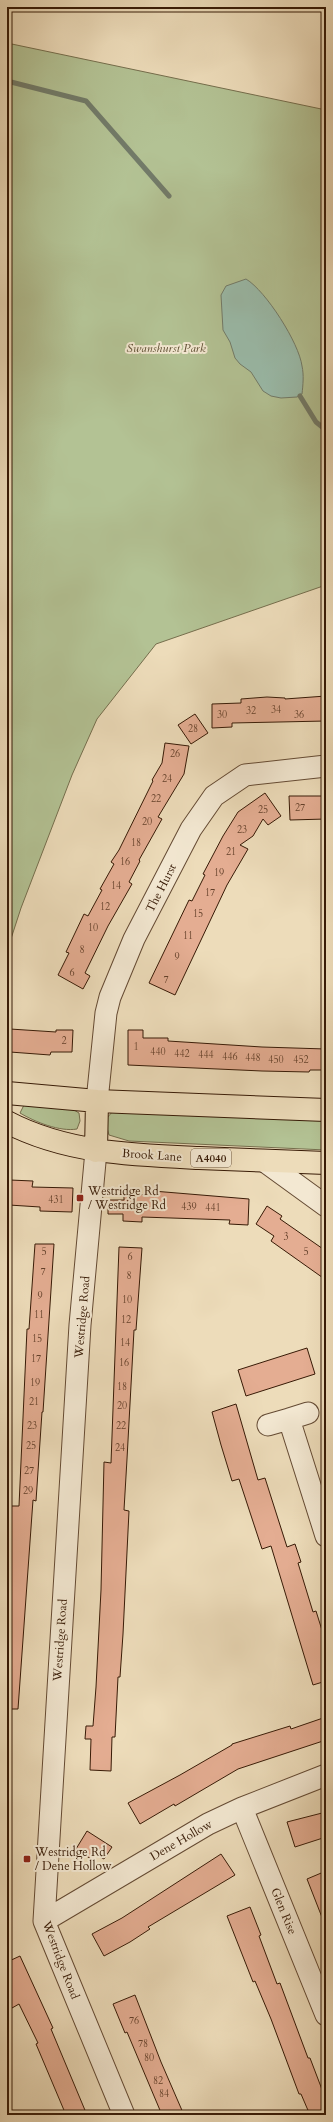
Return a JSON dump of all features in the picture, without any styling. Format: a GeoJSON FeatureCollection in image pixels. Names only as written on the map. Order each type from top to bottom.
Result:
{"type":"FeatureCollection","features":[{"type":"Feature","properties":{"kind":"main road"},"geometry":{"type":"LineString","coordinates":[[7,1093],[97,1101],[326,1110]]}},
{"type":"Feature","properties":{"kind":"main road"},"geometry":{"type":"LineString","coordinates":[[96,1151],[97,1101]]}},
{"type":"Feature","properties":{"kind":"main road","name":"Brook Lane"},"geometry":{"type":"LineString","coordinates":[[7,1122],[41,1138],[96,1151],[157,1156],[326,1163]]}},
{"type":"Feature","properties":{"kind":"street","name":"The Hurst"},"geometry":{"type":"LineString","coordinates":[[97,1101],[106,1013],[110,998],[134,939],[191,829],[214,796],[245,775],[326,766]]}},
{"type":"Feature","properties":{"kind":"street","name":"Westridge Road"},"geometry":{"type":"LineString","coordinates":[[96,1151],[80,1325],[44,1921],[124,2115]]}},
{"type":"Feature","properties":{"kind":"street"},"geometry":{"type":"LineString","coordinates":[[264,1161],[326,1206]]}},
{"type":"Feature","properties":{"kind":"street"},"geometry":{"type":"LineString","coordinates":[[268,1425],[298,1416],[326,1536]]}},
{"type":"Feature","properties":{"kind":"street","name":"Dene Hollow"},"geometry":{"type":"LineString","coordinates":[[44,1921],[208,1824],[242,1808],[326,1775]]}},
{"type":"Feature","properties":{"kind":"street","name":"Glen Rise"},"geometry":{"type":"LineString","coordinates":[[242,1808],[326,2015]]}},
{"type":"Feature","properties":{"kind":"green space","name":"Swanshurst Park"},"geometry":{"type":"Polygon","coordinates":[[[7,43],[326,110],[326,585],[156,644],[97,719],[72,775],[21,908],[7,951],[7,43]]]}},
{"type":"Feature","properties":{"kind":"green space"},"geometry":{"type":"Polygon","coordinates":[[[24,1105],[69,1107],[79,1113],[80,1121],[77,1129],[70,1130],[48,1126],[20,1113],[24,1105]]]}},
{"type":"Feature","properties":{"kind":"green space"},"geometry":{"type":"Polygon","coordinates":[[[114,1110],[326,1116],[326,1150],[129,1141],[109,1135],[105,1120],[114,1110]]]}},
{"type":"Feature","properties":{"kind":"shaded area"},"geometry":{"type":"Polygon","coordinates":[[[246,279],[263,294],[280,318],[295,344],[303,369],[302,394],[297,397],[281,398],[271,396],[263,391],[251,372],[240,364],[235,358],[230,342],[223,330],[221,295],[226,286],[246,279]]]}},
{"type":"Feature","properties":{"kind":"building"},"geometry":{"type":"Polygon","coordinates":[[[326,696],[326,721],[232,723],[232,727],[212,728],[212,704],[241,703],[241,699],[267,697],[285,699],[326,696]]]}},
{"type":"Feature","properties":{"kind":"building"},"geometry":{"type":"Polygon","coordinates":[[[195,714],[208,733],[191,744],[178,725],[195,714]]]}},
{"type":"Feature","properties":{"kind":"building"},"geometry":{"type":"Polygon","coordinates":[[[165,743],[189,746],[184,774],[158,817],[162,819],[139,860],[140,861],[129,882],[132,884],[108,926],[85,973],[90,976],[83,989],[58,975],[69,953],[66,952],[84,914],[88,916],[102,890],[100,889],[114,864],[111,862],[119,850],[153,781],[152,780],[162,763],[165,743]]]}},
{"type":"Feature","properties":{"kind":"building"},"geometry":{"type":"Polygon","coordinates":[[[265,793],[281,816],[268,825],[263,819],[253,836],[240,845],[248,849],[227,885],[175,995],[149,983],[189,900],[192,901],[205,875],[203,874],[223,836],[238,812],[265,793]]]}},
{"type":"Feature","properties":{"kind":"building"},"geometry":{"type":"Polygon","coordinates":[[[289,796],[326,796],[326,819],[290,820],[289,796]]]}},
{"type":"Feature","properties":{"kind":"building"},"geometry":{"type":"Polygon","coordinates":[[[10,1029],[56,1032],[56,1030],[73,1030],[72,1052],[51,1052],[50,1055],[10,1052],[10,1029]]]}},
{"type":"Feature","properties":{"kind":"building"},"geometry":{"type":"Polygon","coordinates":[[[128,1030],[143,1030],[143,1038],[168,1038],[168,1041],[262,1047],[326,1049],[326,1070],[310,1070],[309,1072],[262,1071],[128,1065],[128,1030]]]}},
{"type":"Feature","properties":{"kind":"building"},"geometry":{"type":"Polygon","coordinates":[[[10,1180],[33,1181],[32,1187],[73,1188],[72,1212],[40,1211],[40,1207],[9,1205],[10,1180]]]}},
{"type":"Feature","properties":{"kind":"building"},"geometry":{"type":"Polygon","coordinates":[[[153,1191],[249,1199],[248,1225],[229,1224],[230,1220],[142,1217],[142,1222],[123,1221],[123,1214],[108,1214],[108,1200],[124,1200],[124,1194],[153,1195],[153,1191]]]}},
{"type":"Feature","properties":{"kind":"building"},"geometry":{"type":"Polygon","coordinates":[[[267,1206],[282,1216],[280,1219],[326,1251],[326,1280],[271,1241],[274,1236],[256,1224],[267,1206]]]}},
{"type":"Feature","properties":{"kind":"building"},"geometry":{"type":"Polygon","coordinates":[[[35,1244],[54,1244],[43,1412],[36,1501],[33,1500],[18,1709],[7,1709],[7,1578],[11,1506],[19,1506],[27,1329],[29,1329],[35,1244]]]}},
{"type":"Feature","properties":{"kind":"building"},"geometry":{"type":"Polygon","coordinates":[[[119,1247],[142,1248],[136,1330],[134,1330],[124,1510],[129,1511],[123,1634],[120,1677],[118,1677],[115,1737],[112,1737],[111,1771],[90,1770],[91,1739],[85,1739],[86,1726],[93,1726],[96,1687],[101,1590],[104,1462],[111,1463],[119,1247]]]}},
{"type":"Feature","properties":{"kind":"building"},"geometry":{"type":"Polygon","coordinates":[[[307,1348],[315,1374],[246,1396],[238,1370],[307,1348]]]}},
{"type":"Feature","properties":{"kind":"building"},"geometry":{"type":"Polygon","coordinates":[[[236,1404],[258,1480],[265,1478],[287,1547],[295,1544],[301,1562],[298,1563],[313,1612],[316,1611],[326,1643],[326,1681],[313,1685],[271,1546],[262,1549],[239,1479],[232,1481],[221,1445],[212,1412],[236,1404]]]}},
{"type":"Feature","properties":{"kind":"building"},"geometry":{"type":"Polygon","coordinates":[[[326,1717],[326,1740],[238,1769],[175,1806],[174,1804],[140,1824],[128,1803],[180,1775],[232,1744],[290,1726],[291,1729],[326,1717]]]}},
{"type":"Feature","properties":{"kind":"building"},"geometry":{"type":"Polygon","coordinates":[[[326,1812],[326,1837],[295,1847],[287,1822],[326,1812]]]}},
{"type":"Feature","properties":{"kind":"building"},"geometry":{"type":"Polygon","coordinates":[[[87,1831],[112,1847],[104,1859],[95,1854],[91,1859],[76,1849],[87,1831]]]}},
{"type":"Feature","properties":{"kind":"building"},"geometry":{"type":"Polygon","coordinates":[[[221,1854],[235,1875],[148,1927],[150,1929],[130,1942],[104,1956],[92,1934],[122,1918],[221,1854]]]}},
{"type":"Feature","properties":{"kind":"building"},"geometry":{"type":"Polygon","coordinates":[[[326,1871],[326,1925],[325,1925],[307,1879],[326,1871]]]}},
{"type":"Feature","properties":{"kind":"building"},"geometry":{"type":"Polygon","coordinates":[[[250,1907],[277,1984],[280,1983],[308,2058],[310,2058],[326,2100],[326,2115],[310,2115],[301,2094],[299,2094],[271,2019],[255,1981],[253,1982],[227,1916],[250,1907]]]}},
{"type":"Feature","properties":{"kind":"building"},"geometry":{"type":"Polygon","coordinates":[[[20,1956],[53,2028],[51,2029],[87,2115],[66,2115],[36,2044],[38,2043],[19,2004],[12,2008],[7,1998],[7,1962],[20,1956]]]}},
{"type":"Feature","properties":{"kind":"building"},"geometry":{"type":"Polygon","coordinates":[[[135,1995],[161,2062],[184,2115],[162,2115],[127,2032],[125,2033],[113,2004],[135,1995]]]}},
{"type":"Feature","properties":{"kind":"waterway"},"geometry":{"type":"LineString","coordinates":[[7,81],[86,101],[169,196]]}},
{"type":"Feature","properties":{"kind":"waterway"},"geometry":{"type":"LineString","coordinates":[[300,396],[316,422],[326,430]]}},
{"type":"Feature","properties":{"kind":"place","name":"Westridge Rd / Westridge Rd"},"geometry":{"type":"Point","coordinates":[80,1198]}},
{"type":"Feature","properties":{"kind":"place","name":"Westridge Rd / Dene Hollow"},"geometry":{"type":"Point","coordinates":[27,1859]}}]}
